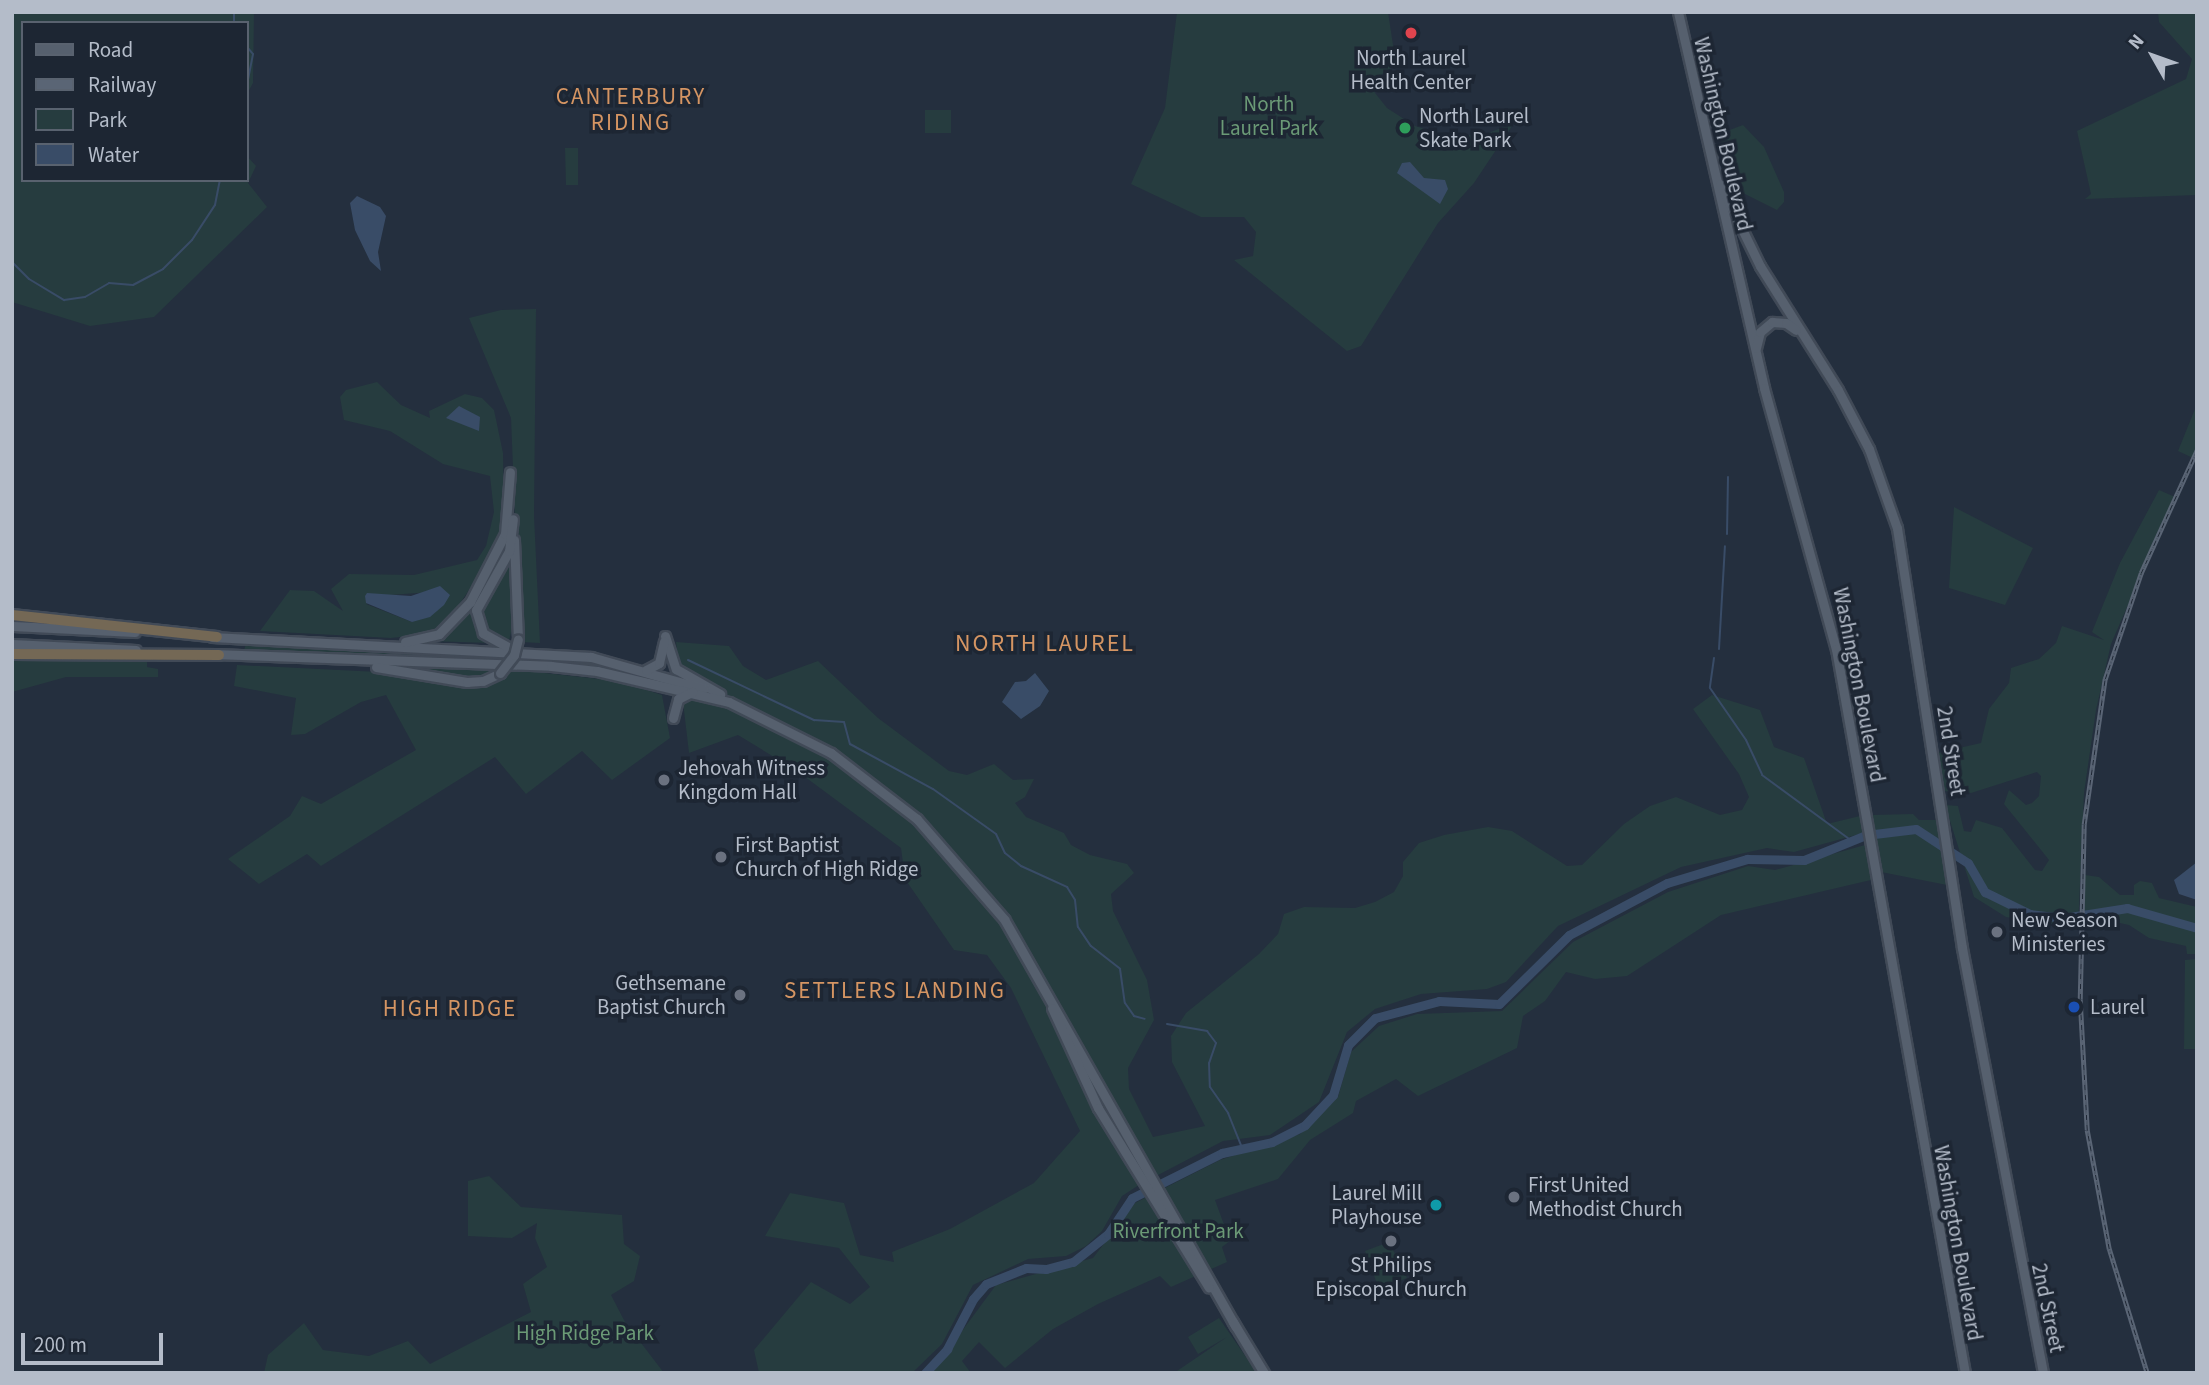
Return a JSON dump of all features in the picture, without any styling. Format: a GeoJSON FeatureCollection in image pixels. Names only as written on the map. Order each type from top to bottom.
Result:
{"type":"FeatureCollection","features":[{"type":"Feature","properties":{"kind":"highway"},"geometry":{"type":"LineString","coordinates":[[12,615],[217,637]]}},
{"type":"Feature","properties":{"kind":"highway"},"geometry":{"type":"LineString","coordinates":[[12,654],[219,655]]}},
{"type":"Feature","properties":{"kind":"main road","name":"Washington Boulevard"},"geometry":{"type":"LineString","coordinates":[[1678,12],[1755,352],[1827,608],[1867,815],[1965,1373]]}},
{"type":"Feature","properties":{"kind":"main road","name":"2nd Street"},"geometry":{"type":"LineString","coordinates":[[1715,173],[1753,255],[1869,449],[1897,528],[1954,890],[2043,1373]]}},
{"type":"Feature","properties":{"kind":"main road"},"geometry":{"type":"LineString","coordinates":[[1755,352],[1760,332],[1772,322],[1786,323],[1803,336]]}},
{"type":"Feature","properties":{"kind":"main road"},"geometry":{"type":"LineString","coordinates":[[325,643],[415,642],[448,628],[470,602],[500,548],[510,472],[517,639],[514,654],[500,673],[482,681],[467,682],[326,660]]}},
{"type":"Feature","properties":{"kind":"main road"},"geometry":{"type":"LineString","coordinates":[[513,515],[509,551],[481,594],[476,618],[488,639],[523,650]]}},
{"type":"Feature","properties":{"kind":"main road"},"geometry":{"type":"LineString","coordinates":[[12,626],[325,643],[523,650],[591,657],[646,670],[720,694]]}},
{"type":"Feature","properties":{"kind":"main road"},"geometry":{"type":"LineString","coordinates":[[646,670],[659,663],[665,636],[676,669],[831,753],[916,819],[985,893],[1042,980],[1139,1167],[1264,1373]]}},
{"type":"Feature","properties":{"kind":"main road"},"geometry":{"type":"LineString","coordinates":[[12,644],[326,660],[551,666],[694,691],[766,717]]}},
{"type":"Feature","properties":{"kind":"main road"},"geometry":{"type":"LineString","coordinates":[[673,718],[678,699],[694,691]]}},
{"type":"Feature","properties":{"kind":"green space"},"geometry":{"type":"Polygon","coordinates":[[[12,12],[254,12],[253,83],[248,92],[248,21],[21,21],[21,182],[248,182],[248,157],[256,166],[248,183],[267,207],[154,317],[90,326],[12,302],[12,12]]]}},
{"type":"Feature","properties":{"kind":"green space","name":"North Laurel Park"},"geometry":{"type":"Polygon","coordinates":[[[1177,12],[1388,12],[1393,45],[1401,61],[1368,84],[1387,108],[1415,126],[1445,135],[1483,135],[1514,123],[1474,183],[1438,223],[1361,346],[1347,351],[1234,260],[1253,256],[1256,232],[1244,217],[1201,217],[1131,184],[1165,108],[1177,12]]]}},
{"type":"Feature","properties":{"kind":"green space"},"geometry":{"type":"Polygon","coordinates":[[[2158,12],[2197,12],[2197,195],[2085,199],[2091,194],[2077,131],[2186,79],[2192,59],[2159,22],[2158,12]]]}},
{"type":"Feature","properties":{"kind":"green space"},"geometry":{"type":"Polygon","coordinates":[[[925,110],[951,110],[951,133],[925,133],[925,110]]]}},
{"type":"Feature","properties":{"kind":"green space"},"geometry":{"type":"Polygon","coordinates":[[[1743,125],[1764,147],[1784,192],[1784,202],[1777,210],[1743,193],[1727,163],[1719,134],[1743,125]]]}},
{"type":"Feature","properties":{"kind":"green space"},"geometry":{"type":"Polygon","coordinates":[[[565,148],[578,148],[578,185],[566,185],[565,148]]]}},
{"type":"Feature","properties":{"kind":"green space"},"geometry":{"type":"Polygon","coordinates":[[[536,309],[534,516],[540,643],[520,642],[511,418],[469,318],[501,310],[536,309]]]}},
{"type":"Feature","properties":{"kind":"green space"},"geometry":{"type":"Polygon","coordinates":[[[377,382],[401,405],[430,418],[429,411],[465,394],[482,398],[494,410],[503,453],[504,514],[495,551],[453,614],[428,634],[391,638],[260,631],[290,590],[314,591],[343,611],[331,589],[349,574],[414,575],[477,560],[486,546],[494,512],[490,476],[443,464],[390,431],[344,420],[340,397],[346,390],[377,382]],[[431,592],[390,595],[366,604],[412,622],[431,592]]]}},
{"type":"Feature","properties":{"kind":"green space"},"geometry":{"type":"Polygon","coordinates":[[[2197,404],[2197,450],[2193,458],[2178,451],[2197,404]]]}},
{"type":"Feature","properties":{"kind":"green space"},"geometry":{"type":"Polygon","coordinates":[[[2159,490],[2175,497],[2111,644],[2096,710],[2084,793],[2078,929],[2006,917],[1974,897],[1945,805],[1958,806],[1964,831],[1971,832],[1976,820],[2002,828],[2035,870],[2042,871],[2049,860],[2004,804],[2009,790],[2026,805],[2032,803],[2039,796],[2041,776],[2037,772],[1971,793],[1943,791],[1937,753],[1981,743],[1989,709],[2009,683],[2011,668],[2039,659],[2056,643],[2062,626],[2104,640],[2092,632],[2120,563],[2159,490]]]}},
{"type":"Feature","properties":{"kind":"green space"},"geometry":{"type":"Polygon","coordinates":[[[1954,507],[2033,548],[2005,605],[1949,588],[1954,507]]]}},
{"type":"Feature","properties":{"kind":"green space"},"geometry":{"type":"Polygon","coordinates":[[[508,531],[508,544],[479,594],[473,612],[479,631],[491,643],[427,641],[463,617],[497,561],[508,531]]]}},
{"type":"Feature","properties":{"kind":"green space"},"geometry":{"type":"Polygon","coordinates":[[[512,556],[512,628],[509,641],[487,631],[480,606],[512,556]]]}},
{"type":"Feature","properties":{"kind":"green space"},"geometry":{"type":"Polygon","coordinates":[[[247,641],[540,655],[598,662],[652,676],[552,659],[243,653],[247,641]]]}},
{"type":"Feature","properties":{"kind":"green space"},"geometry":{"type":"Polygon","coordinates":[[[676,642],[729,646],[743,666],[766,680],[818,661],[878,718],[949,771],[967,775],[994,764],[1013,780],[1034,779],[1025,797],[1015,803],[1026,817],[1064,833],[1071,845],[1090,855],[1127,864],[1134,873],[1111,894],[1113,911],[1147,980],[1154,1020],[1128,1068],[1129,1089],[1153,1137],[1205,1126],[1172,1062],[1171,1036],[1186,1013],[1259,954],[1278,934],[1284,914],[1304,907],[1355,908],[1375,902],[1394,892],[1403,876],[1403,862],[1419,843],[1444,835],[1488,827],[1512,831],[1567,866],[1582,865],[1624,824],[1650,806],[1676,797],[1720,815],[1742,810],[1749,797],[1739,774],[1693,709],[1712,695],[1760,710],[1774,747],[1804,758],[1827,824],[1860,816],[1863,833],[1794,852],[1767,848],[1681,867],[1558,926],[1506,982],[1487,989],[1421,994],[1375,1009],[1347,1032],[1319,1102],[1270,1135],[1223,1141],[1139,1185],[1122,1196],[1102,1231],[1086,1246],[1066,1256],[1028,1259],[973,1285],[942,1344],[912,1373],[759,1373],[754,1350],[811,1282],[850,1304],[870,1287],[839,1248],[765,1236],[790,1193],[844,1203],[860,1255],[894,1262],[892,1252],[950,1229],[1034,1183],[1080,1131],[1011,988],[987,955],[954,950],[905,879],[901,848],[797,771],[738,735],[689,753],[676,642]]]}},
{"type":"Feature","properties":{"kind":"green space"},"geometry":{"type":"Polygon","coordinates":[[[41,656],[147,659],[147,667],[158,669],[158,677],[66,677],[12,692],[12,659],[41,656]]]}},
{"type":"Feature","properties":{"kind":"green space"},"geometry":{"type":"Polygon","coordinates":[[[237,665],[399,673],[476,687],[492,682],[508,669],[618,681],[662,695],[670,738],[612,780],[582,751],[526,794],[495,757],[321,866],[307,854],[259,884],[228,859],[290,816],[302,796],[321,804],[416,750],[386,695],[361,702],[305,734],[291,735],[296,698],[234,686],[237,665]]]}},
{"type":"Feature","properties":{"kind":"green space"},"geometry":{"type":"Polygon","coordinates":[[[499,668],[473,679],[422,669],[484,669],[499,668]]]}},
{"type":"Feature","properties":{"kind":"green space"},"geometry":{"type":"Polygon","coordinates":[[[1913,814],[1919,820],[1939,820],[1947,885],[1881,872],[1872,815],[1913,814]]]}},
{"type":"Feature","properties":{"kind":"green space","name":"Riverfront Park"},"geometry":{"type":"Polygon","coordinates":[[[1865,845],[1871,880],[1721,915],[1627,976],[1595,979],[1566,972],[1545,1001],[1523,1016],[1517,1048],[1418,1096],[1396,1079],[1356,1101],[1353,1113],[1310,1140],[1278,1179],[1215,1200],[1230,1241],[1222,1247],[1227,1262],[1171,1287],[1160,1276],[1098,1304],[1053,1329],[1005,1368],[979,1342],[962,1361],[971,1373],[931,1373],[996,1285],[1093,1258],[1135,1203],[1220,1160],[1300,1134],[1338,1097],[1351,1052],[1379,1026],[1417,1014],[1502,1011],[1573,942],[1668,892],[1748,866],[1775,870],[1865,845]]]}},
{"type":"Feature","properties":{"kind":"green space"},"geometry":{"type":"Polygon","coordinates":[[[2085,875],[2099,877],[2120,895],[2134,895],[2134,885],[2140,881],[2152,883],[2159,898],[2197,907],[2197,954],[2187,954],[2186,946],[2149,938],[2129,925],[2102,919],[2084,923],[2085,875]]]}},
{"type":"Feature","properties":{"kind":"green space"},"geometry":{"type":"Polygon","coordinates":[[[2197,959],[2197,1049],[2184,1049],[2185,960],[2197,959]]]}},
{"type":"Feature","properties":{"kind":"green space","name":"High Ridge Park"},"geometry":{"type":"Polygon","coordinates":[[[489,1176],[521,1207],[622,1215],[624,1244],[640,1256],[634,1281],[611,1295],[625,1322],[664,1373],[264,1373],[268,1355],[304,1323],[323,1350],[369,1356],[408,1341],[430,1364],[531,1312],[523,1284],[547,1267],[535,1238],[537,1223],[512,1238],[468,1236],[468,1181],[489,1176]]]}},
{"type":"Feature","properties":{"kind":"green space"},"geometry":{"type":"Polygon","coordinates":[[[1389,1242],[1407,1278],[1379,1289],[1365,1251],[1389,1242]]]}},
{"type":"Feature","properties":{"kind":"green space"},"geometry":{"type":"Polygon","coordinates":[[[1219,1318],[1257,1373],[1174,1373],[1227,1337],[1198,1354],[1188,1337],[1219,1318]]]}},
{"type":"Feature","properties":{"kind":"water"},"geometry":{"type":"Polygon","coordinates":[[[1410,162],[1424,178],[1445,180],[1448,189],[1440,204],[1397,173],[1402,163],[1410,162]]]}},
{"type":"Feature","properties":{"kind":"water"},"geometry":{"type":"Polygon","coordinates":[[[357,196],[380,207],[386,216],[378,252],[381,271],[370,261],[355,230],[350,203],[357,196]]]}},
{"type":"Feature","properties":{"kind":"water"},"geometry":{"type":"Polygon","coordinates":[[[459,406],[480,417],[479,431],[446,418],[459,406]]]}},
{"type":"Feature","properties":{"kind":"water"},"geometry":{"type":"Polygon","coordinates":[[[440,586],[450,595],[444,605],[430,617],[412,622],[366,603],[367,593],[411,596],[440,586]]]}},
{"type":"Feature","properties":{"kind":"water"},"geometry":{"type":"Polygon","coordinates":[[[1035,673],[1049,691],[1040,706],[1021,719],[1002,702],[1015,682],[1026,681],[1035,673]]]}},
{"type":"Feature","properties":{"kind":"water"},"geometry":{"type":"Polygon","coordinates":[[[2197,862],[2197,900],[2179,894],[2174,880],[2197,862]]]}},
{"type":"Feature","properties":{"kind":"waterway"},"geometry":{"type":"LineString","coordinates":[[234,12],[234,21]]}},
{"type":"Feature","properties":{"kind":"waterway"},"geometry":{"type":"LineString","coordinates":[[248,48],[253,54],[248,81]]}},
{"type":"Feature","properties":{"kind":"waterway"},"geometry":{"type":"LineString","coordinates":[[12,262],[29,279],[64,300],[85,297],[109,283],[133,285],[163,269],[192,240],[215,205],[220,182]]}},
{"type":"Feature","properties":{"kind":"waterway"},"geometry":{"type":"LineString","coordinates":[[1727,534],[1728,477]]}},
{"type":"Feature","properties":{"kind":"waterway"},"geometry":{"type":"LineString","coordinates":[[1719,649],[1725,546]]}},
{"type":"Feature","properties":{"kind":"waterway"},"geometry":{"type":"LineString","coordinates":[[1714,658],[1710,688],[1746,740],[1762,775],[1852,841]]}},
{"type":"Feature","properties":{"kind":"waterway"},"geometry":{"type":"LineString","coordinates":[[688,660],[814,720],[844,722],[850,744],[933,789],[996,834],[1005,853],[1021,866],[1067,887],[1075,900],[1078,927],[1091,946],[1120,969],[1125,1003],[1134,1016],[1145,1019]]}},
{"type":"Feature","properties":{"kind":"waterway"},"geometry":{"type":"LineString","coordinates":[[925,1373],[947,1349],[973,1299],[986,1284],[1026,1268],[1046,1269],[1073,1262],[1108,1234],[1132,1198],[1222,1153],[1272,1142],[1305,1125],[1333,1095],[1348,1045],[1375,1018],[1439,1001],[1499,1004],[1569,935],[1667,883],[1747,859],[1804,860],[1866,835],[1916,829],[1968,863],[1985,892],[2030,914],[2063,918],[2127,908],[2197,928]]}},
{"type":"Feature","properties":{"kind":"waterway"},"geometry":{"type":"LineString","coordinates":[[1167,1024],[1207,1031],[1216,1043],[1209,1063],[1210,1087],[1228,1113],[1242,1147]]}},
{"type":"Feature","properties":{"kind":"railway"},"geometry":{"type":"LineString","coordinates":[[2147,1373],[2109,1249],[2087,1130],[2080,999],[2084,824],[2105,679],[2141,573],[2197,450]]}},
{"type":"Feature","properties":{"kind":"place","name":"North Laurel Health Center"},"geometry":{"type":"Point","coordinates":[1411,33]}},
{"type":"Feature","properties":{"kind":"place","name":"North Laurel Skate Park"},"geometry":{"type":"Point","coordinates":[1405,128]}},
{"type":"Feature","properties":{"kind":"place","name":"Jehovah Witness Kingdom Hall"},"geometry":{"type":"Point","coordinates":[664,780]}},
{"type":"Feature","properties":{"kind":"place","name":"First Baptist Church of High Ridge"},"geometry":{"type":"Point","coordinates":[721,857]}},
{"type":"Feature","properties":{"kind":"place","name":"New Season Ministeries"},"geometry":{"type":"Point","coordinates":[1997,932]}},
{"type":"Feature","properties":{"kind":"place","name":"Gethsemane Baptist Church"},"geometry":{"type":"Point","coordinates":[740,995]}},
{"type":"Feature","properties":{"kind":"place","name":"Laurel"},"geometry":{"type":"Point","coordinates":[2074,1007]}},
{"type":"Feature","properties":{"kind":"place","name":"First United Methodist Church"},"geometry":{"type":"Point","coordinates":[1514,1197]}},
{"type":"Feature","properties":{"kind":"place","name":"Laurel Mill Playhouse"},"geometry":{"type":"Point","coordinates":[1436,1205]}},
{"type":"Feature","properties":{"kind":"place","name":"St Philips Episcopal Church"},"geometry":{"type":"Point","coordinates":[1391,1241]}},
{"type":"Feature","properties":{"kind":"district","name":"CANTERBURY RIDING"},"geometry":{"type":"Point","coordinates":[631,110]}},
{"type":"Feature","properties":{"kind":"district","name":"NORTH LAUREL"},"geometry":{"type":"Point","coordinates":[1045,644]}},
{"type":"Feature","properties":{"kind":"district","name":"SETTLERS LANDING"},"geometry":{"type":"Point","coordinates":[895,991]}},
{"type":"Feature","properties":{"kind":"district","name":"HIGH RIDGE"},"geometry":{"type":"Point","coordinates":[450,1009]}}]}
